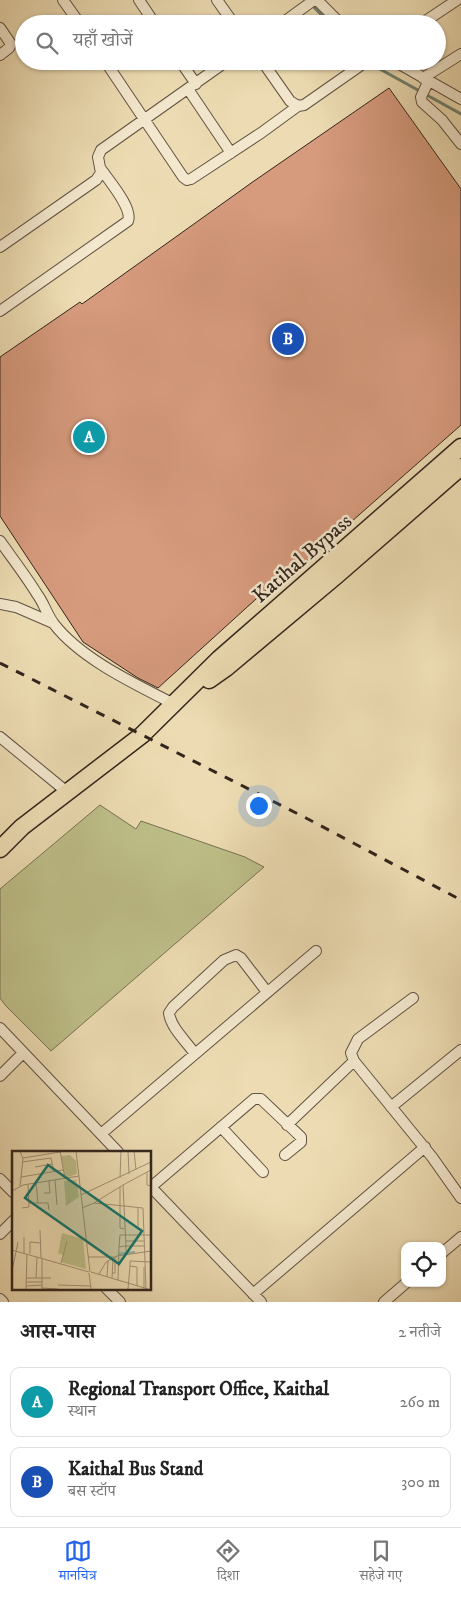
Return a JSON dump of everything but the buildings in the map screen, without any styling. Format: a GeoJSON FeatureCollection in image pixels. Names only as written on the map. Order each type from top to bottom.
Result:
{"type":"FeatureCollection","features":[{"type":"Feature","properties":{"kind":"main road","name":"Katihal Bypass"},"geometry":{"type":"LineString","coordinates":[[0,849],[22,827],[142,735],[219,658],[461,447]]}},
{"type":"Feature","properties":{"kind":"main road","name":"Katihal Bypass"},"geometry":{"type":"LineString","coordinates":[[174,704],[226,668],[461,467]]}},
{"type":"Feature","properties":{"kind":"street"},"geometry":{"type":"LineString","coordinates":[[63,0],[74,15]]}},
{"type":"Feature","properties":{"kind":"street"},"geometry":{"type":"LineString","coordinates":[[139,0],[149,15]]}},
{"type":"Feature","properties":{"kind":"street"},"geometry":{"type":"LineString","coordinates":[[217,0],[228,15]]}},
{"type":"Feature","properties":{"kind":"street"},"geometry":{"type":"LineString","coordinates":[[434,15],[457,0]]}},
{"type":"Feature","properties":{"kind":"street"},"geometry":{"type":"LineString","coordinates":[[294,15],[312,3],[329,15]]}},
{"type":"Feature","properties":{"kind":"street"},"geometry":{"type":"LineString","coordinates":[[0,28],[11,44],[0,55]]}},
{"type":"Feature","properties":{"kind":"street"},"geometry":{"type":"LineString","coordinates":[[446,67],[461,54]]}},
{"type":"Feature","properties":{"kind":"street"},"geometry":{"type":"LineString","coordinates":[[111,70],[183,177],[187,180],[272,126],[298,106],[304,105],[354,70]]}},
{"type":"Feature","properties":{"kind":"street"},"geometry":{"type":"LineString","coordinates":[[184,70],[192,87],[231,153]]}},
{"type":"Feature","properties":{"kind":"street"},"geometry":{"type":"LineString","coordinates":[[0,311],[128,221],[127,206],[101,169],[99,153],[214,70]]}},
{"type":"Feature","properties":{"kind":"street"},"geometry":{"type":"LineString","coordinates":[[268,70],[290,100],[298,106]]}},
{"type":"Feature","properties":{"kind":"street"},"geometry":{"type":"LineString","coordinates":[[405,70],[424,86],[461,99]]}},
{"type":"Feature","properties":{"kind":"street"},"geometry":{"type":"LineString","coordinates":[[442,70],[424,86],[422,102],[442,120],[461,144]]}},
{"type":"Feature","properties":{"kind":"street"},"geometry":{"type":"LineString","coordinates":[[451,94],[461,88]]}},
{"type":"Feature","properties":{"kind":"street"},"geometry":{"type":"LineString","coordinates":[[0,247],[96,180],[101,173],[101,169]]}},
{"type":"Feature","properties":{"kind":"street"},"geometry":{"type":"LineString","coordinates":[[0,540],[39,596],[53,623],[73,643],[86,654],[120,675],[174,704]]}},
{"type":"Feature","properties":{"kind":"street"},"geometry":{"type":"LineString","coordinates":[[0,604],[16,606],[53,623]]}},
{"type":"Feature","properties":{"kind":"street"},"geometry":{"type":"LineString","coordinates":[[0,736],[67,792]]}},
{"type":"Feature","properties":{"kind":"street"},"geometry":{"type":"LineString","coordinates":[[101,1134],[316,952]]}},
{"type":"Feature","properties":{"kind":"street"},"geometry":{"type":"LineString","coordinates":[[195,1054],[170,1020],[169,1013],[173,1007],[224,960],[236,955],[241,958],[267,992]]}},
{"type":"Feature","properties":{"kind":"street"},"geometry":{"type":"LineString","coordinates":[[413,998],[358,1040],[351,1053],[354,1061],[424,1147],[461,1198]]}},
{"type":"Feature","properties":{"kind":"street"},"geometry":{"type":"LineString","coordinates":[[0,1028],[117,1151]]}},
{"type":"Feature","properties":{"kind":"street"},"geometry":{"type":"LineString","coordinates":[[391,1107],[461,1050]]}},
{"type":"Feature","properties":{"kind":"street"},"geometry":{"type":"LineString","coordinates":[[0,1076],[23,1052]]}},
{"type":"Feature","properties":{"kind":"street"},"geometry":{"type":"LineString","coordinates":[[287,1125],[354,1061]]}},
{"type":"Feature","properties":{"kind":"street"},"geometry":{"type":"LineString","coordinates":[[285,1155],[302,1140],[261,1099],[254,1099],[151,1187],[257,1298],[424,1147]]}},
{"type":"Feature","properties":{"kind":"street"},"geometry":{"type":"LineString","coordinates":[[221,1127],[263,1172]]}},
{"type":"Feature","properties":{"kind":"street"},"geometry":{"type":"LineString","coordinates":[[0,1178],[12,1191]]}},
{"type":"Feature","properties":{"kind":"street"},"geometry":{"type":"LineString","coordinates":[[0,1234],[12,1222]]}},
{"type":"Feature","properties":{"kind":"street"},"geometry":{"type":"LineString","coordinates":[[446,1250],[461,1238]]}},
{"type":"Feature","properties":{"kind":"street"},"geometry":{"type":"LineString","coordinates":[[384,1302],[401,1287]]}},
{"type":"Feature","properties":{"kind":"street"},"geometry":{"type":"LineString","coordinates":[[108,1290],[120,1302]]}},
{"type":"Feature","properties":{"kind":"street"},"geometry":{"type":"LineString","coordinates":[[0,1299],[3,1302]]}},
{"type":"Feature","properties":{"kind":"green space"},"geometry":{"type":"Polygon","coordinates":[[[100,805],[136,829],[141,821],[245,857],[264,867],[51,1051],[0,998],[0,889],[100,805]]]}},
{"type":"Feature","properties":{"kind":"waterway"},"geometry":{"type":"LineString","coordinates":[[311,4],[321,15]]}},
{"type":"Feature","properties":{"kind":"waterway"},"geometry":{"type":"LineString","coordinates":[[382,70],[461,114]]}},
{"type":"Feature","properties":{"kind":"railway"},"geometry":{"type":"LineString","coordinates":[[0,663],[306,818],[461,900]]}},
{"type":"Feature","properties":{"kind":"place","name":"Kaithal Bus Stand"},"geometry":{"type":"Point","coordinates":[288,339]}},
{"type":"Feature","properties":{"kind":"place","name":"Regional Transport Office, Kaithal"},"geometry":{"type":"Point","coordinates":[89,437]}}]}
